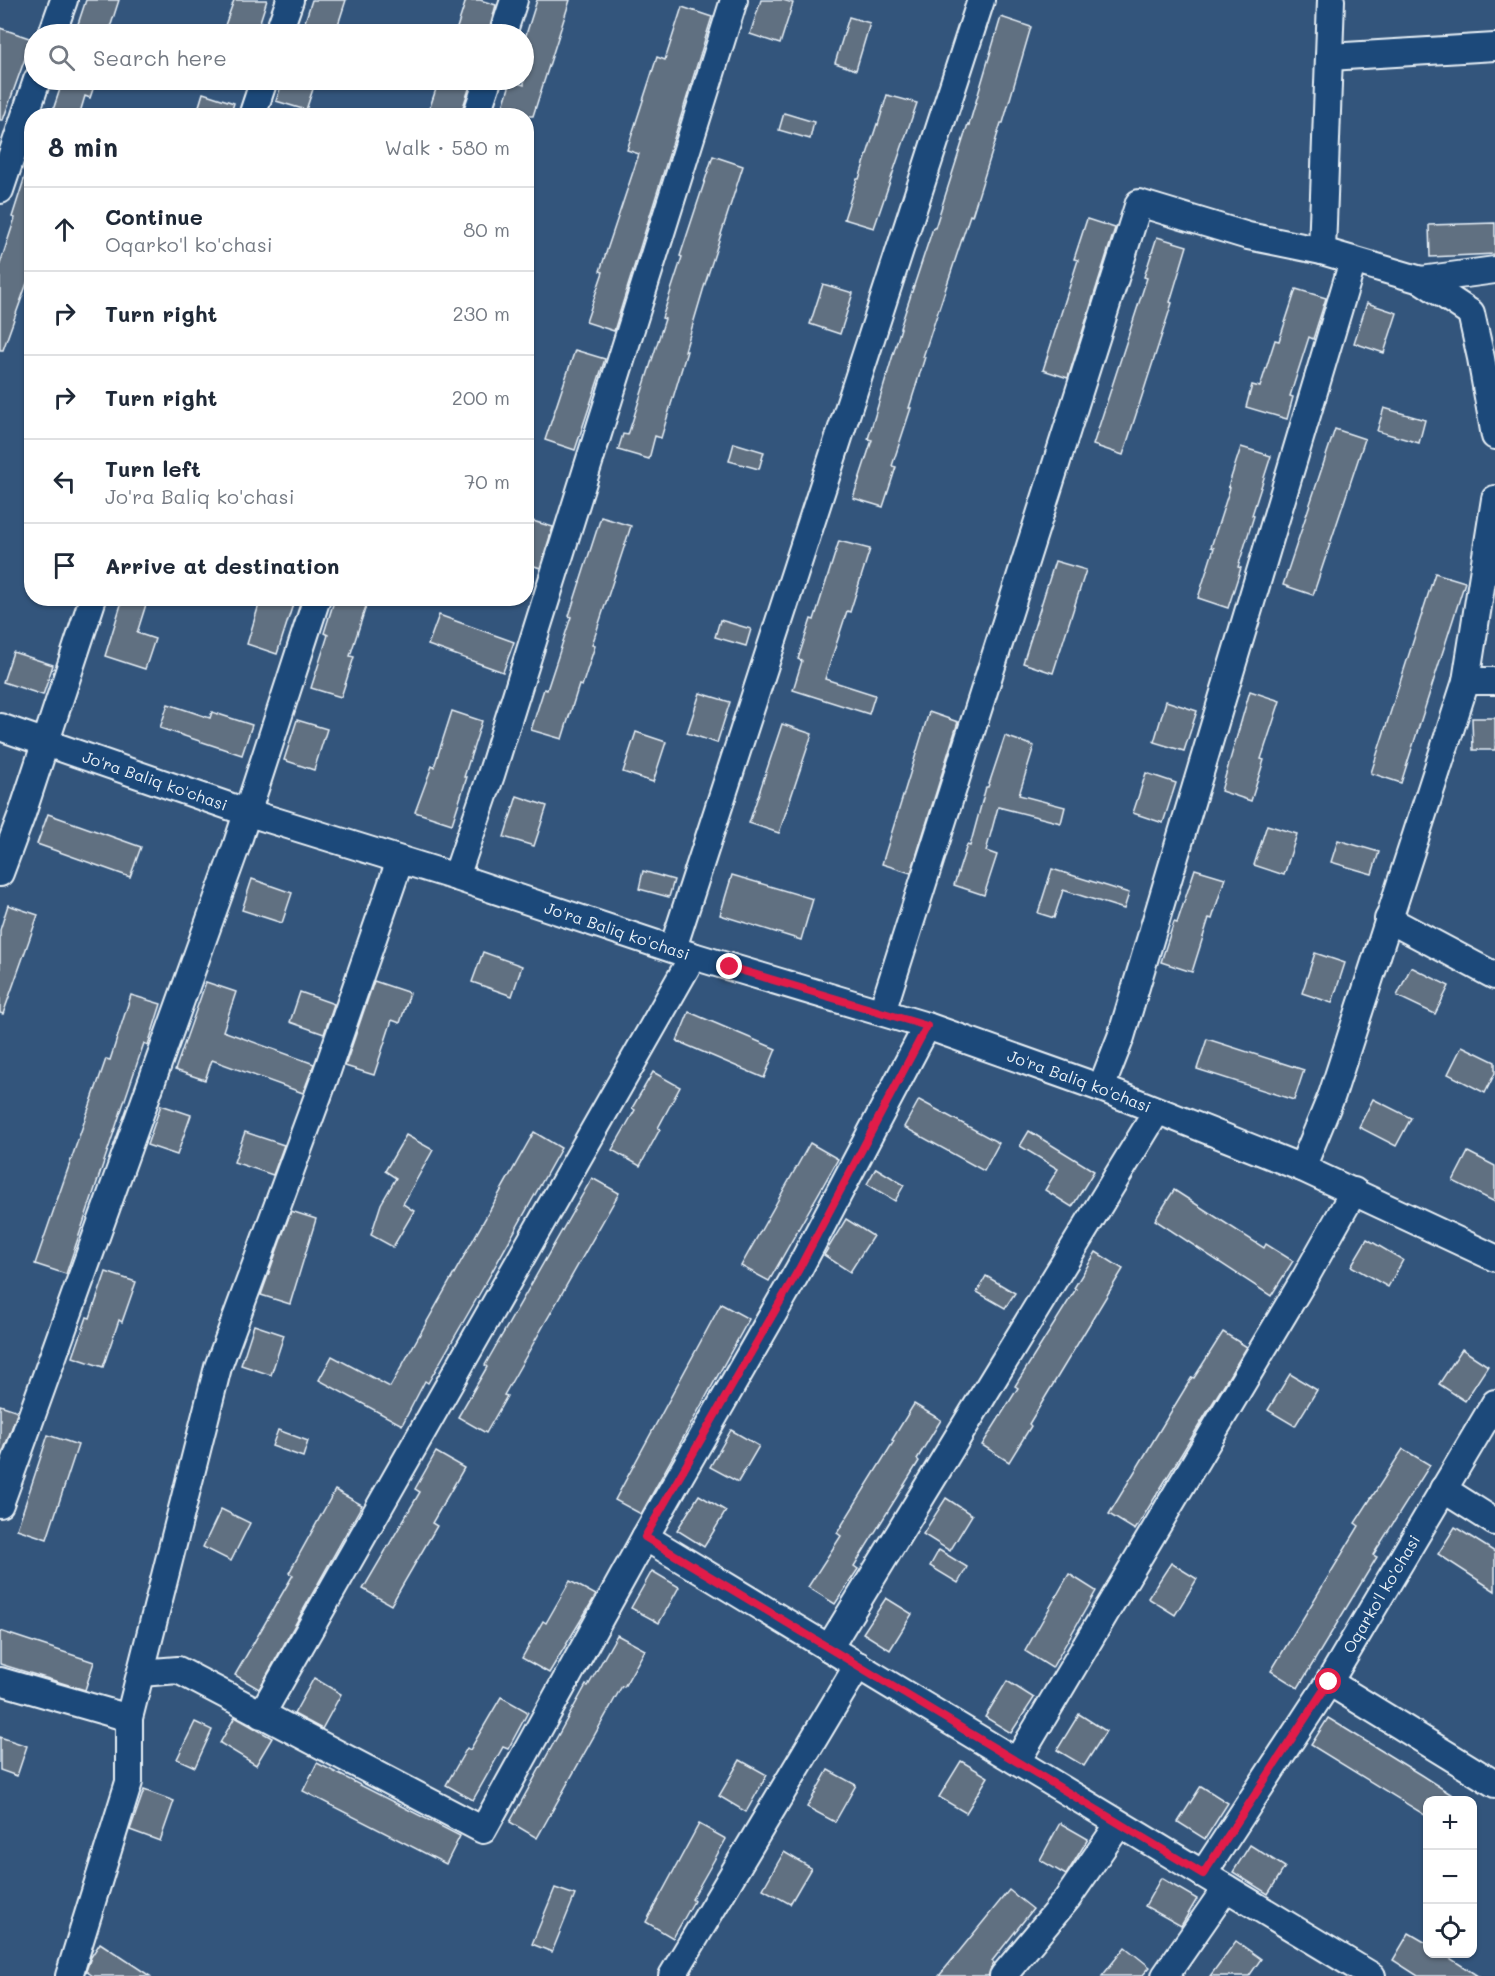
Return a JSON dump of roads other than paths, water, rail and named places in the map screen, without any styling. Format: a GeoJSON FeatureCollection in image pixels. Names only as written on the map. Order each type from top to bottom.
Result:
{"type":"FeatureCollection","features":[{"type":"Feature","properties":{"kind":"street"},"geometry":{"type":"LineString","coordinates":[[56,24],[64,0]]}},
{"type":"Feature","properties":{"kind":"street"},"geometry":{"type":"LineString","coordinates":[[282,24],[290,0]]}},
{"type":"Feature","properties":{"kind":"street"},"geometry":{"type":"LineString","coordinates":[[506,24],[514,0]]}},
{"type":"Feature","properties":{"kind":"street"},"geometry":{"type":"LineString","coordinates":[[456,877],[491,775],[734,0]]}},
{"type":"Feature","properties":{"kind":"street"},"geometry":{"type":"LineString","coordinates":[[261,1715],[683,952],[981,0]]}},
{"type":"Feature","properties":{"kind":"street"},"geometry":{"type":"LineString","coordinates":[[1322,251],[1331,0]]}},
{"type":"Feature","properties":{"kind":"street"},"geometry":{"type":"LineString","coordinates":[[1329,57],[1495,47]]}},
{"type":"Feature","properties":{"kind":"street"},"geometry":{"type":"LineString","coordinates":[[28,108],[34,90]]}},
{"type":"Feature","properties":{"kind":"street"},"geometry":{"type":"LineString","coordinates":[[255,108],[261,90]]}},
{"type":"Feature","properties":{"kind":"street"},"geometry":{"type":"LineString","coordinates":[[479,108],[485,90]]}},
{"type":"Feature","properties":{"kind":"street"},"geometry":{"type":"LineString","coordinates":[[0,190],[24,119]]}},
{"type":"Feature","properties":{"kind":"street"},"geometry":{"type":"LineString","coordinates":[[882,1012],[1138,203],[1248,236],[1322,251],[1421,280],[1471,314],[1495,436]]}},
{"type":"Feature","properties":{"kind":"street"},"geometry":{"type":"LineString","coordinates":[[1101,1088],[1121,1037],[1353,261]]}},
{"type":"Feature","properties":{"kind":"street"},"geometry":{"type":"LineString","coordinates":[[1421,280],[1495,270]]}},
{"type":"Feature","properties":{"kind":"street"},"geometry":{"type":"LineString","coordinates":[[1302,1168],[1332,1095],[1466,681],[1495,499]]}},
{"type":"Feature","properties":{"kind":"street"},"geometry":{"type":"LineString","coordinates":[[0,873],[90,606]]}},
{"type":"Feature","properties":{"kind":"street"},"geometry":{"type":"LineString","coordinates":[[0,1504],[236,847],[314,606]]}},
{"type":"Feature","properties":{"kind":"street"},"geometry":{"type":"LineString","coordinates":[[1466,681],[1495,681]]}},
{"type":"Feature","properties":{"kind":"street","name":"Jo'ra Baliq ko'chasi"},"geometry":{"type":"LineString","coordinates":[[0,727],[246,812],[456,877],[683,952],[927,1026],[1101,1088],[1302,1168],[1495,1258]]}},
{"type":"Feature","properties":{"kind":"street"},"geometry":{"type":"LineString","coordinates":[[69,1976],[129,1782],[129,1718],[218,1367],[325,1077],[400,861]]}},
{"type":"Feature","properties":{"kind":"street"},"geometry":{"type":"LineString","coordinates":[[1388,919],[1495,976]]}},
{"type":"Feature","properties":{"kind":"street"},"geometry":{"type":"LineString","coordinates":[[141,1673],[178,1670],[483,1830],[645,1537],[799,1269],[927,1026]]}},
{"type":"Feature","properties":{"kind":"street"},"geometry":{"type":"LineString","coordinates":[[829,1648],[1157,1111]]}},
{"type":"Feature","properties":{"kind":"street"},"geometry":{"type":"LineString","coordinates":[[1017,1761],[1305,1278],[1354,1191]]}},
{"type":"Feature","properties":{"kind":"street","name":"Oqarko'l ko'chasi"},"geometry":{"type":"LineString","coordinates":[[1203,1874],[1329,1682],[1495,1403]]}},
{"type":"Feature","properties":{"kind":"street"},"geometry":{"type":"LineString","coordinates":[[1443,1489],[1495,1521]]}},
{"type":"Feature","properties":{"kind":"street"},"geometry":{"type":"LineString","coordinates":[[645,1537],[1372,1976]]}},
{"type":"Feature","properties":{"kind":"street"},"geometry":{"type":"LineString","coordinates":[[672,1976],[858,1665]]}},
{"type":"Feature","properties":{"kind":"street"},"geometry":{"type":"LineString","coordinates":[[0,1681],[129,1718]]}},
{"type":"Feature","properties":{"kind":"street"},"geometry":{"type":"LineString","coordinates":[[1329,1682],[1495,1784]]}},
{"type":"Feature","properties":{"kind":"street"},"geometry":{"type":"LineString","coordinates":[[1003,1976],[1067,1899],[1119,1824]]}},
{"type":"Feature","properties":{"kind":"street"},"geometry":{"type":"LineString","coordinates":[[1165,1976],[1226,1888]]}}]}
